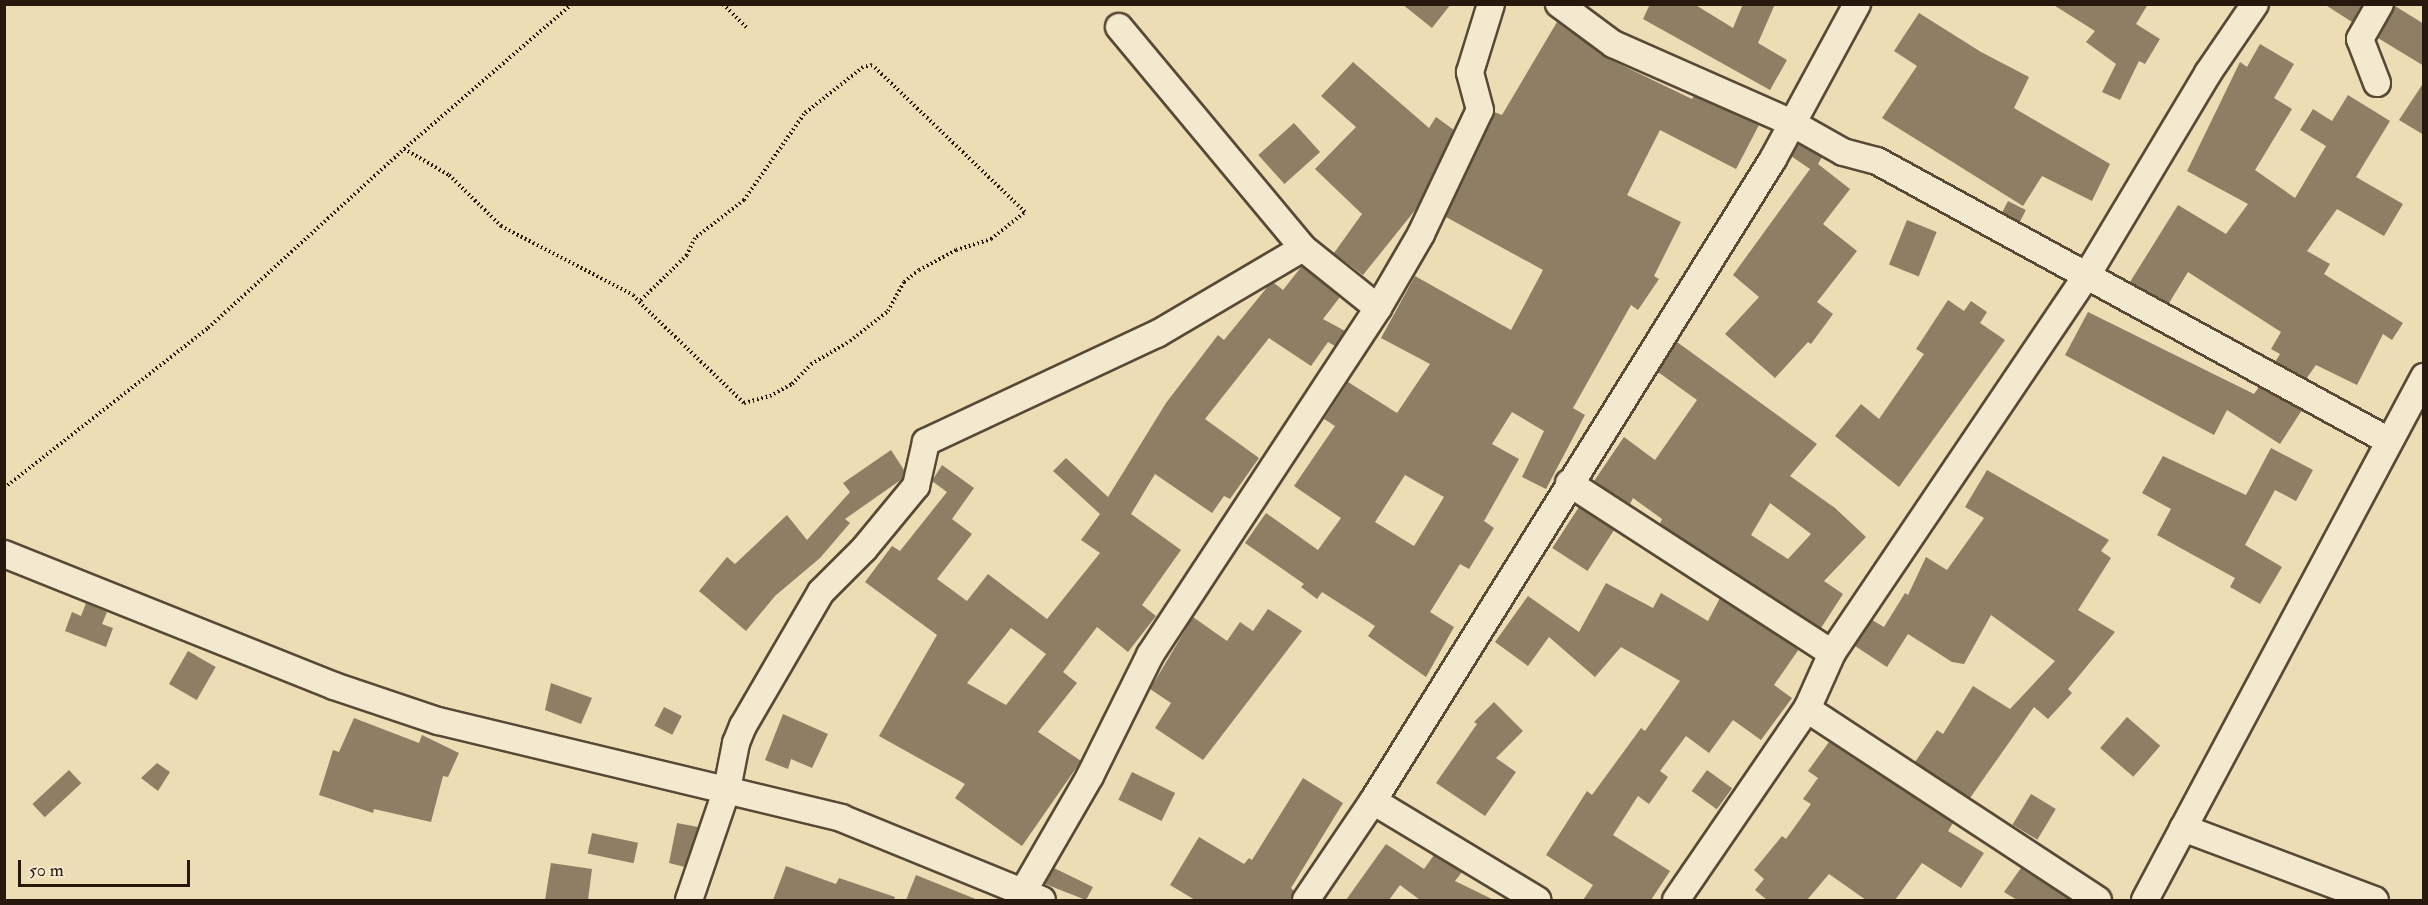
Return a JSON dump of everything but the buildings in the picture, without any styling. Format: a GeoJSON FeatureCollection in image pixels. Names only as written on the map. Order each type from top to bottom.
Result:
{"type":"FeatureCollection","features":[{"type":"Feature","properties":{"kind":"street"},"geometry":{"type":"LineString","coordinates":[[4,554],[334,686],[428,717],[841,818],[1031,897],[1150,655],[1378,308],[1421,234],[1480,110],[1470,72],[1491,4]]}},
{"type":"Feature","properties":{"kind":"street"},"geometry":{"type":"LineString","coordinates":[[1559,4],[1613,44],[1790,122],[1843,152],[1877,161],[2389,441]]}},
{"type":"Feature","properties":{"kind":"street"},"geometry":{"type":"LineString","coordinates":[[1305,900],[1373,801],[1569,483],[1773,159],[1790,122],[1857,4]]}},
{"type":"Feature","properties":{"kind":"street"},"geometry":{"type":"LineString","coordinates":[[1677,900],[1807,709],[1832,653],[2086,277],[2208,73],[2255,4]]}},
{"type":"Feature","properties":{"kind":"street"},"geometry":{"type":"LineString","coordinates":[[2377,83],[2360,39],[2380,4]]}},
{"type":"Feature","properties":{"kind":"street"},"geometry":{"type":"LineString","coordinates":[[1119,27],[1303,249],[1378,308]]}},
{"type":"Feature","properties":{"kind":"street"},"geometry":{"type":"LineString","coordinates":[[689,900],[727,789],[736,743],[743,726],[821,592],[864,549],[916,486],[927,442],[1157,334],[1303,249]]}},
{"type":"Feature","properties":{"kind":"street"},"geometry":{"type":"LineString","coordinates":[[2145,900],[2424,377]]}},
{"type":"Feature","properties":{"kind":"street"},"geometry":{"type":"LineString","coordinates":[[1569,483],[1832,653]]}},
{"type":"Feature","properties":{"kind":"street"},"geometry":{"type":"LineString","coordinates":[[1807,709],[2098,900]]}},
{"type":"Feature","properties":{"kind":"street"},"geometry":{"type":"LineString","coordinates":[[1373,801],[1537,900]]}},
{"type":"Feature","properties":{"kind":"street"},"geometry":{"type":"LineString","coordinates":[[2183,828],[2375,900]]}},
{"type":"Feature","properties":{"kind":"path"},"geometry":{"type":"LineString","coordinates":[[4,488],[208,328],[404,149],[572,4]]}},
{"type":"Feature","properties":{"kind":"path"},"geometry":{"type":"LineString","coordinates":[[723,4],[746,27]]}},
{"type":"Feature","properties":{"kind":"path"},"geometry":{"type":"LineString","coordinates":[[404,149],[449,175],[501,226],[639,302],[744,403],[770,396],[792,384],[811,364],[850,341],[888,311],[904,282],[919,270],[956,250],[991,239],[1025,212],[872,65],[862,67],[804,114],[744,200],[695,238],[687,255],[639,302]]}}]}
